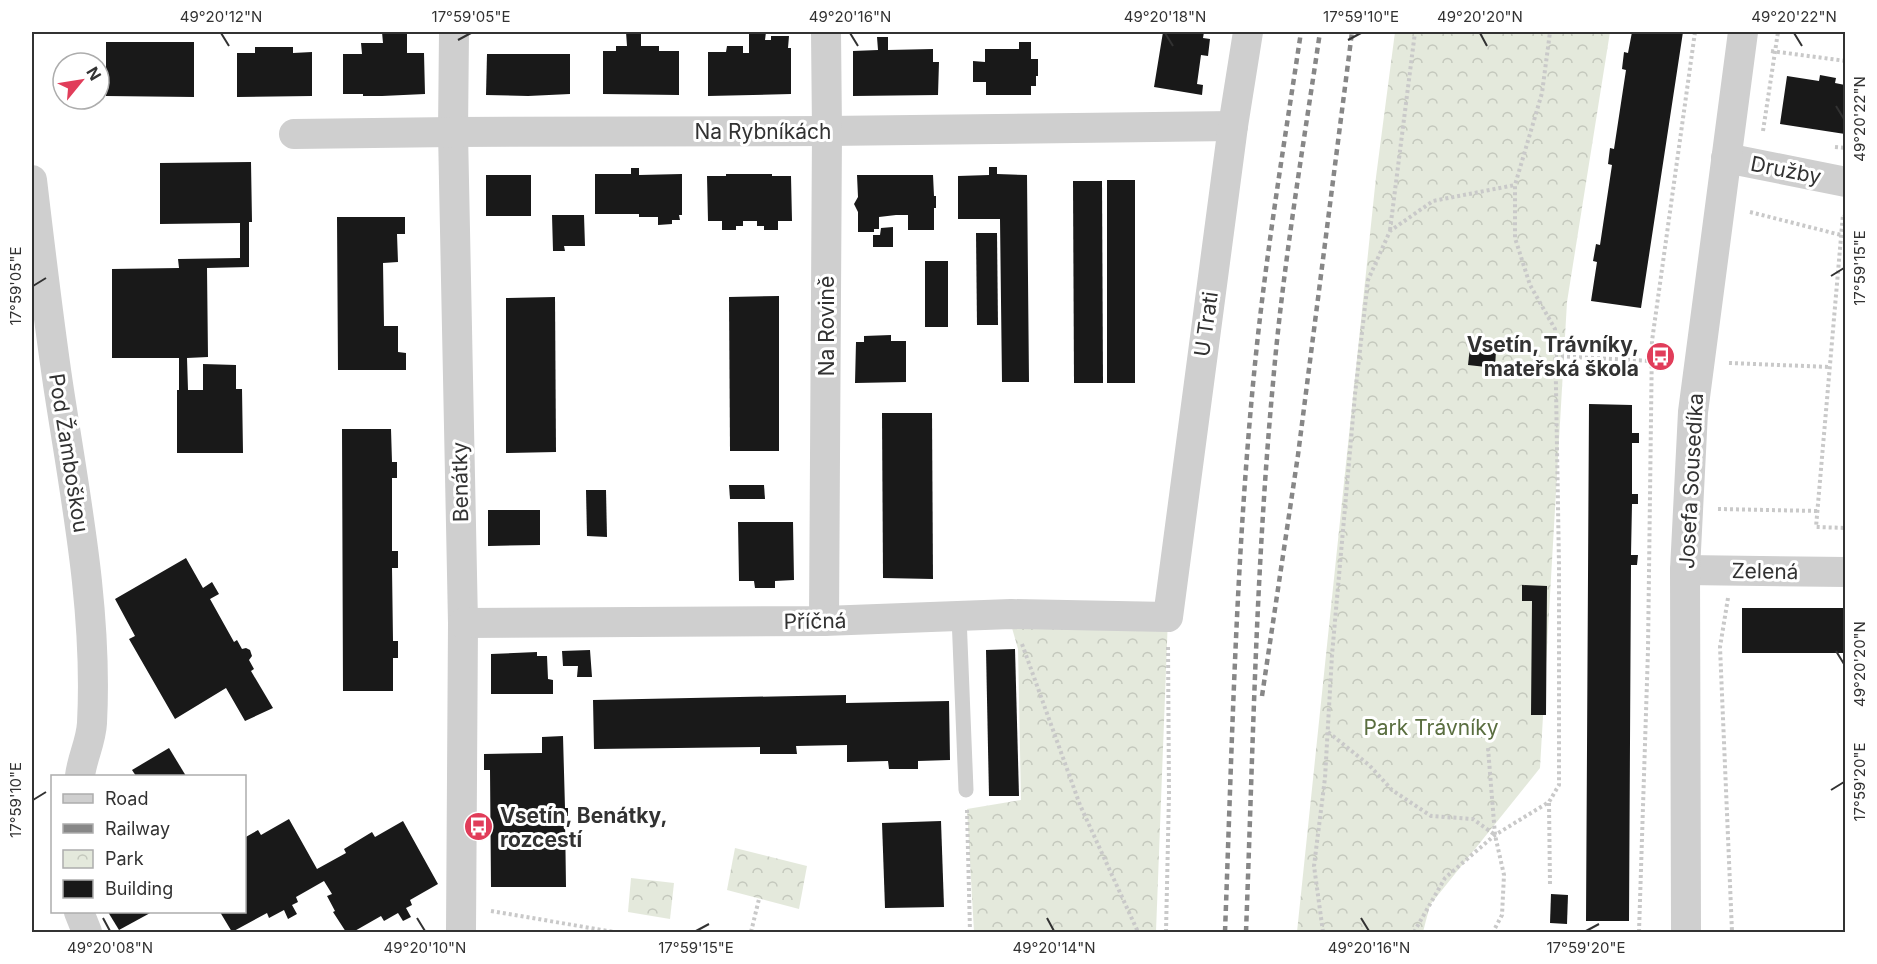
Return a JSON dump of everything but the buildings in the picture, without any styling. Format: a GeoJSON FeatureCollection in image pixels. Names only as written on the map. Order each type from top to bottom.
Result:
{"type":"FeatureCollection","features":[{"type":"Feature","properties":{"kind":"street","name":"Benátky"},"geometry":{"type":"LineString","coordinates":[[454,32],[453,132],[463,624],[460,919]]}},
{"type":"Feature","properties":{"kind":"street","name":"Na Rovině"},"geometry":{"type":"LineString","coordinates":[[824,621],[826,32]]}},
{"type":"Feature","properties":{"kind":"street","name":"U Trati"},"geometry":{"type":"LineString","coordinates":[[1167,617],[1233,126],[1248,32]]}},
{"type":"Feature","properties":{"kind":"street","name":"Josefa Sousedíka"},"geometry":{"type":"LineString","coordinates":[[1686,933],[1685,570],[1693,412],[1743,32]]}},
{"type":"Feature","properties":{"kind":"street","name":"Na Rybníkách"},"geometry":{"type":"LineString","coordinates":[[294,134],[1233,126]]}},
{"type":"Feature","properties":{"kind":"street","name":"Družby"},"geometry":{"type":"LineString","coordinates":[[1726,158],[1845,182]]}},
{"type":"Feature","properties":{"kind":"street","name":"Pod Žamboškou"},"geometry":{"type":"LineString","coordinates":[[32,180],[58,382],[82,532],[92,649],[92,727],[80,775]]}},
{"type":"Feature","properties":{"kind":"street","name":"Zelená"},"geometry":{"type":"LineString","coordinates":[[1685,570],[1845,572]]}},
{"type":"Feature","properties":{"kind":"street","name":"Příčná"},"geometry":{"type":"LineString","coordinates":[[463,624],[824,621],[1011,614],[1167,617]]}},
{"type":"Feature","properties":{"kind":"street"},"geometry":{"type":"LineString","coordinates":[[79,913],[87,933]]}},
{"type":"Feature","properties":{"kind":"lane"},"geometry":{"type":"LineString","coordinates":[[960,616],[966,790]]}},
{"type":"Feature","properties":{"kind":"path"},"geometry":{"type":"LineString","coordinates":[[1323,933],[1314,866],[1328,732],[1332,655],[1355,394],[1368,280],[1390,231],[1415,32]]}},
{"type":"Feature","properties":{"kind":"path"},"geometry":{"type":"LineString","coordinates":[[1414,933],[1445,878],[1495,835],[1549,802],[1559,785],[1559,564],[1555,329],[1530,285],[1515,238],[1515,185],[1542,93],[1550,32]]}},
{"type":"Feature","properties":{"kind":"path"},"geometry":{"type":"LineString","coordinates":[[1639,933],[1648,639],[1652,341],[1695,32]]}},
{"type":"Feature","properties":{"kind":"path"},"geometry":{"type":"LineString","coordinates":[[1778,32],[1749,212],[1841,235]]}},
{"type":"Feature","properties":{"kind":"path"},"geometry":{"type":"LineString","coordinates":[[1799,55],[1845,61]]}},
{"type":"Feature","properties":{"kind":"path"},"geometry":{"type":"LineString","coordinates":[[1825,145],[1845,148]]}},
{"type":"Feature","properties":{"kind":"path"},"geometry":{"type":"LineString","coordinates":[[1390,231],[1433,201],[1515,185]]}},
{"type":"Feature","properties":{"kind":"path"},"geometry":{"type":"LineString","coordinates":[[1845,215],[1843,214],[1816,527],[1845,528]]}},
{"type":"Feature","properties":{"kind":"path"},"geometry":{"type":"LineString","coordinates":[[1730,352],[1729,363],[1830,368]]}},
{"type":"Feature","properties":{"kind":"path"},"geometry":{"type":"LineString","coordinates":[[1555,356],[1652,361]]}},
{"type":"Feature","properties":{"kind":"path"},"geometry":{"type":"LineString","coordinates":[[1717,520],[1719,498]]}},
{"type":"Feature","properties":{"kind":"path"},"geometry":{"type":"LineString","coordinates":[[1718,509],[1818,511]]}},
{"type":"Feature","properties":{"kind":"path"},"geometry":{"type":"LineString","coordinates":[[1721,570],[1729,593],[1720,646],[1732,933]]}},
{"type":"Feature","properties":{"kind":"path"},"geometry":{"type":"LineString","coordinates":[[1011,614],[1080,805],[1138,933]]}},
{"type":"Feature","properties":{"kind":"path"},"geometry":{"type":"LineString","coordinates":[[1166,933],[1169,794],[1167,617]]}},
{"type":"Feature","properties":{"kind":"path"},"geometry":{"type":"LineString","coordinates":[[1328,732],[1369,765],[1392,790],[1431,816],[1473,819],[1495,835]]}},
{"type":"Feature","properties":{"kind":"path"},"geometry":{"type":"LineString","coordinates":[[1488,748],[1495,835],[1504,875],[1502,915],[1493,933]]}},
{"type":"Feature","properties":{"kind":"path"},"geometry":{"type":"LineString","coordinates":[[966,790],[970,933]]}},
{"type":"Feature","properties":{"kind":"path"},"geometry":{"type":"LineString","coordinates":[[1549,802],[1550,885]]}},
{"type":"Feature","properties":{"kind":"path"},"geometry":{"type":"LineString","coordinates":[[751,933],[759,899]]}},
{"type":"Feature","properties":{"kind":"path"},"geometry":{"type":"LineString","coordinates":[[460,919],[614,933]]}},
{"type":"Feature","properties":{"kind":"green space","name":"Park Trávníky"},"geometry":{"type":"Polygon","coordinates":[[[1395,32],[1610,32],[1567,302],[1540,768],[1430,905],[1423,932],[1297,932],[1376,177],[1395,32]]]}},
{"type":"Feature","properties":{"kind":"green space"},"geometry":{"type":"Polygon","coordinates":[[[1008,614],[1168,617],[1156,932],[974,932],[967,809],[1021,800],[1018,649],[1008,614]]]}},
{"type":"Feature","properties":{"kind":"green space"},"geometry":{"type":"Polygon","coordinates":[[[735,848],[807,866],[799,909],[727,890],[735,848]]]}},
{"type":"Feature","properties":{"kind":"green space"},"geometry":{"type":"Polygon","coordinates":[[[631,878],[674,883],[670,919],[628,912],[631,878]]]}},
{"type":"Feature","properties":{"kind":"railway"},"geometry":{"type":"LineString","coordinates":[[1225,932],[1235,653],[1248,443],[1275,202],[1301,32]]}},
{"type":"Feature","properties":{"kind":"railway"},"geometry":{"type":"LineString","coordinates":[[1246,932],[1256,658],[1267,452],[1282,295],[1320,32]]}},
{"type":"Feature","properties":{"kind":"railway"},"geometry":{"type":"LineString","coordinates":[[1262,696],[1298,455],[1352,32]]}},
{"type":"Feature","properties":{"kind":"place","name":"Vsetín, Trávníky, mateřská škola"},"geometry":{"type":"Point","coordinates":[1660,356]}},
{"type":"Feature","properties":{"kind":"place","name":"Vsetín, Benátky, rozcestí"},"geometry":{"type":"Point","coordinates":[479,827]}}]}
